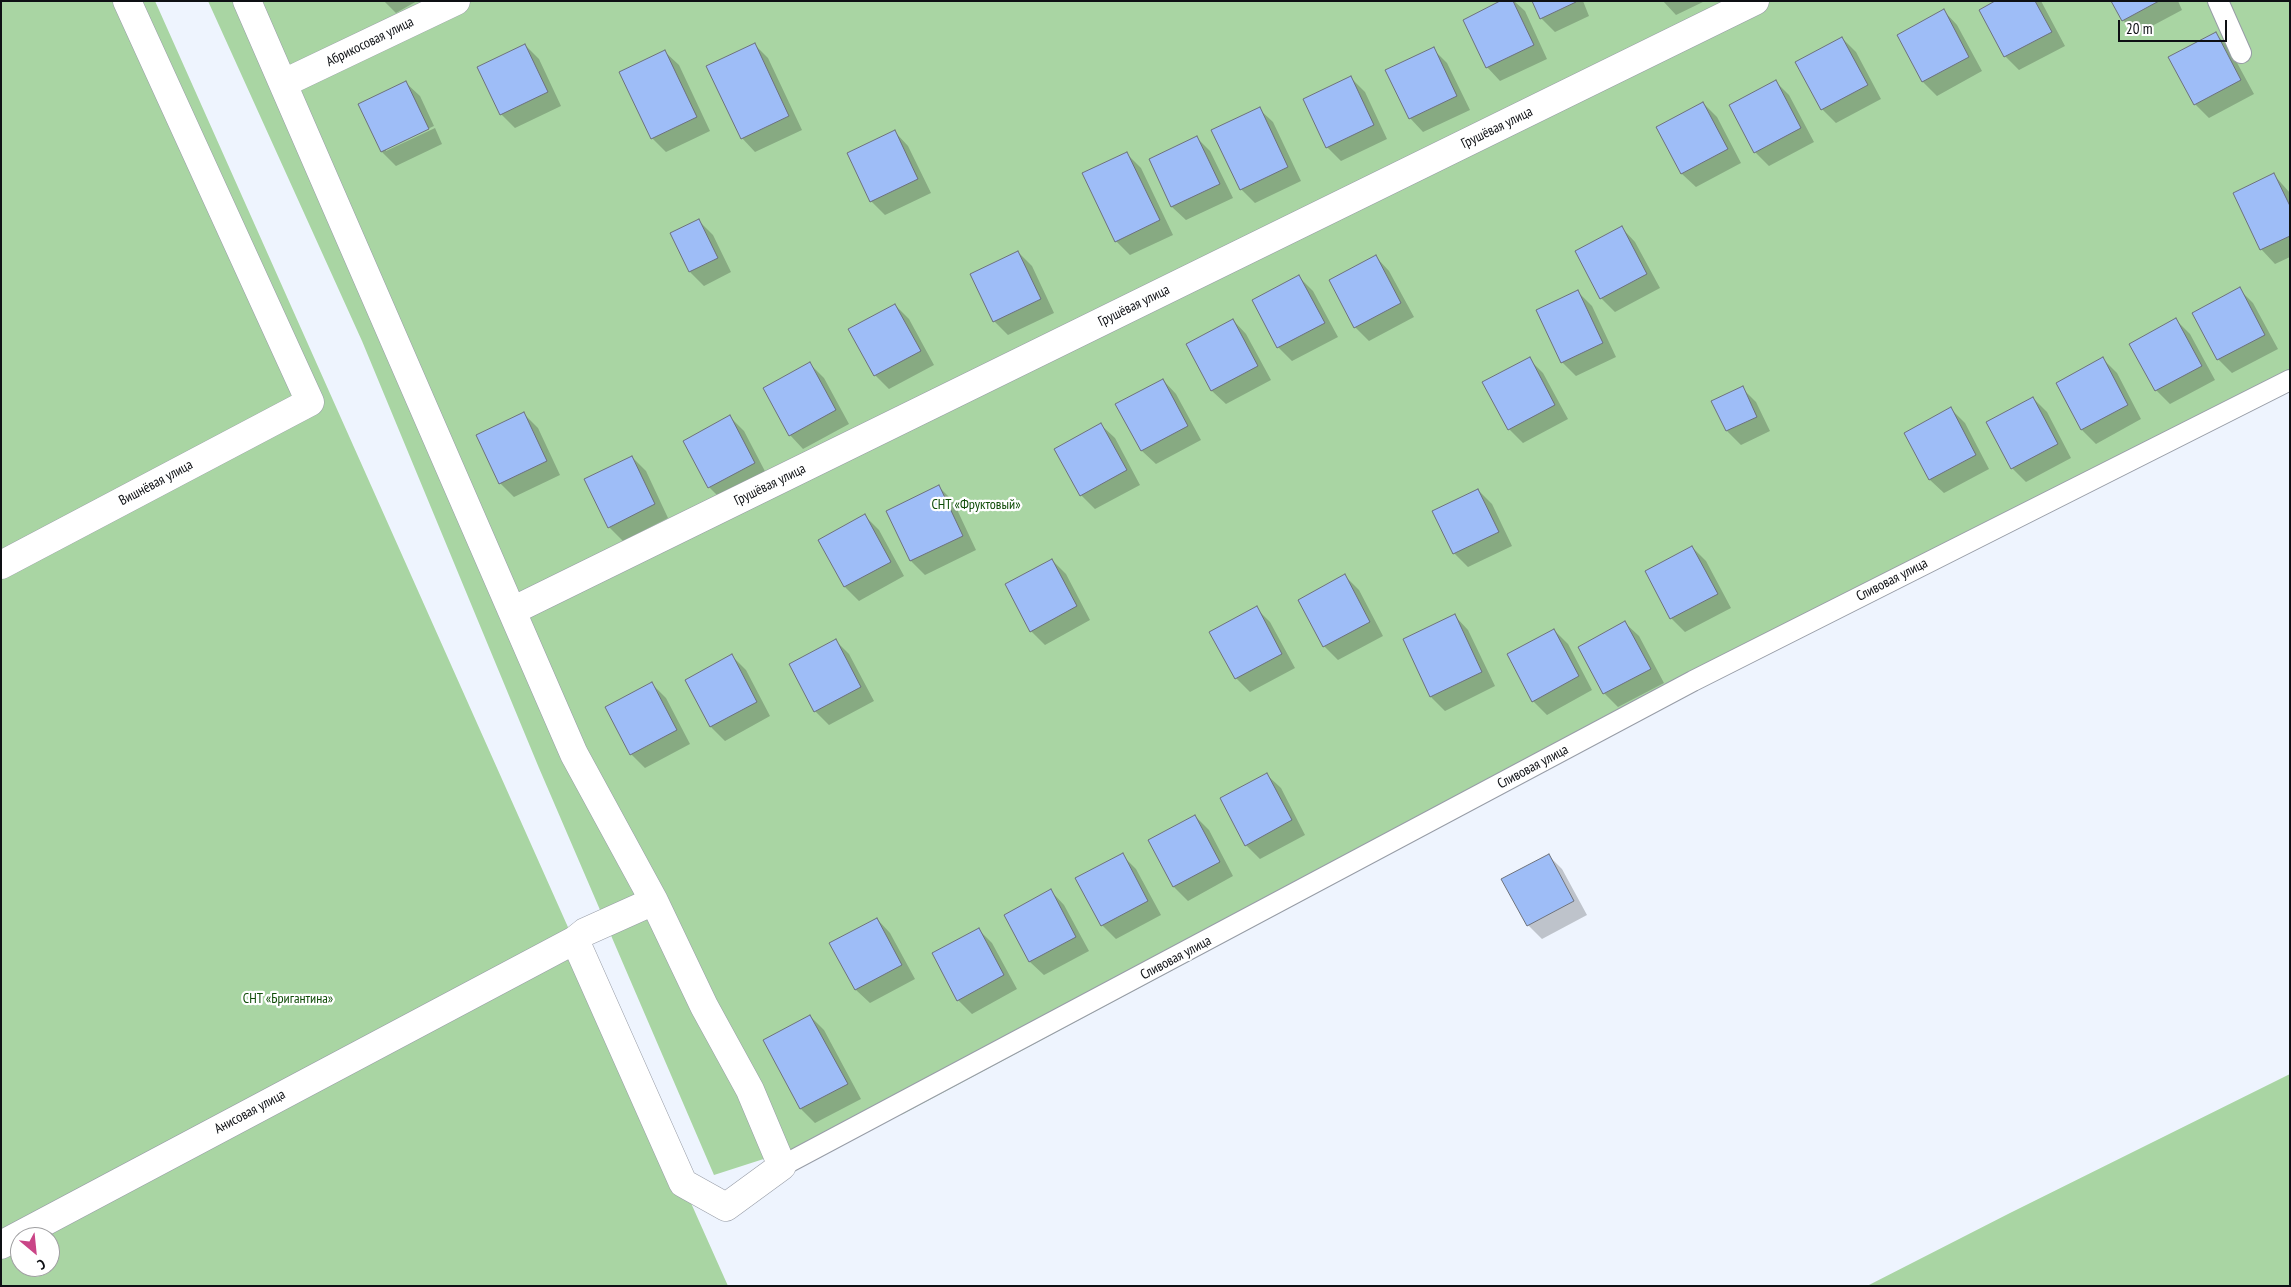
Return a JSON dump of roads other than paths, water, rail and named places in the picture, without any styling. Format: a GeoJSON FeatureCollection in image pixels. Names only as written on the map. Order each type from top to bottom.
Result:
{"type":"FeatureCollection","features":[{"type":"Feature","properties":{"kind":"street","name":"Вишнёвая улица"},"geometry":{"type":"LineString","coordinates":[[1,565],[310,402],[127,1]]}},
{"type":"Feature","properties":{"kind":"street"},"geometry":{"type":"LineString","coordinates":[[247,1],[574,754],[654,901],[704,1006],[750,1090],[782,1166],[726,1207],[683,1184],[575,940]]}},
{"type":"Feature","properties":{"kind":"street","name":"Абрикосовая улица"},"geometry":{"type":"LineString","coordinates":[[284,83],[456,1]]}},
{"type":"Feature","properties":{"kind":"street","name":"Грушёвая улица"},"geometry":{"type":"LineString","coordinates":[[512,611],[1755,1]]}},
{"type":"Feature","properties":{"kind":"street","name":"Анисовая улица"},"geometry":{"type":"LineString","coordinates":[[1,1245],[575,940],[585,932],[654,901]]}},
{"type":"Feature","properties":{"kind":"lane"},"geometry":{"type":"LineString","coordinates":[[2218,1],[2241,53]]}},
{"type":"Feature","properties":{"kind":"lane","name":"Сливовая улица"},"geometry":{"type":"LineString","coordinates":[[782,1166],[1693,682],[2290,380]]}},
{"type":"Feature","properties":{"kind":"park label","name":"СНТ «Фруктовый»"},"geometry":{"type":"Point","coordinates":[976,505]}},
{"type":"Feature","properties":{"kind":"park label","name":"СНТ «Бригантина»"},"geometry":{"type":"Point","coordinates":[288,999]}}]}
